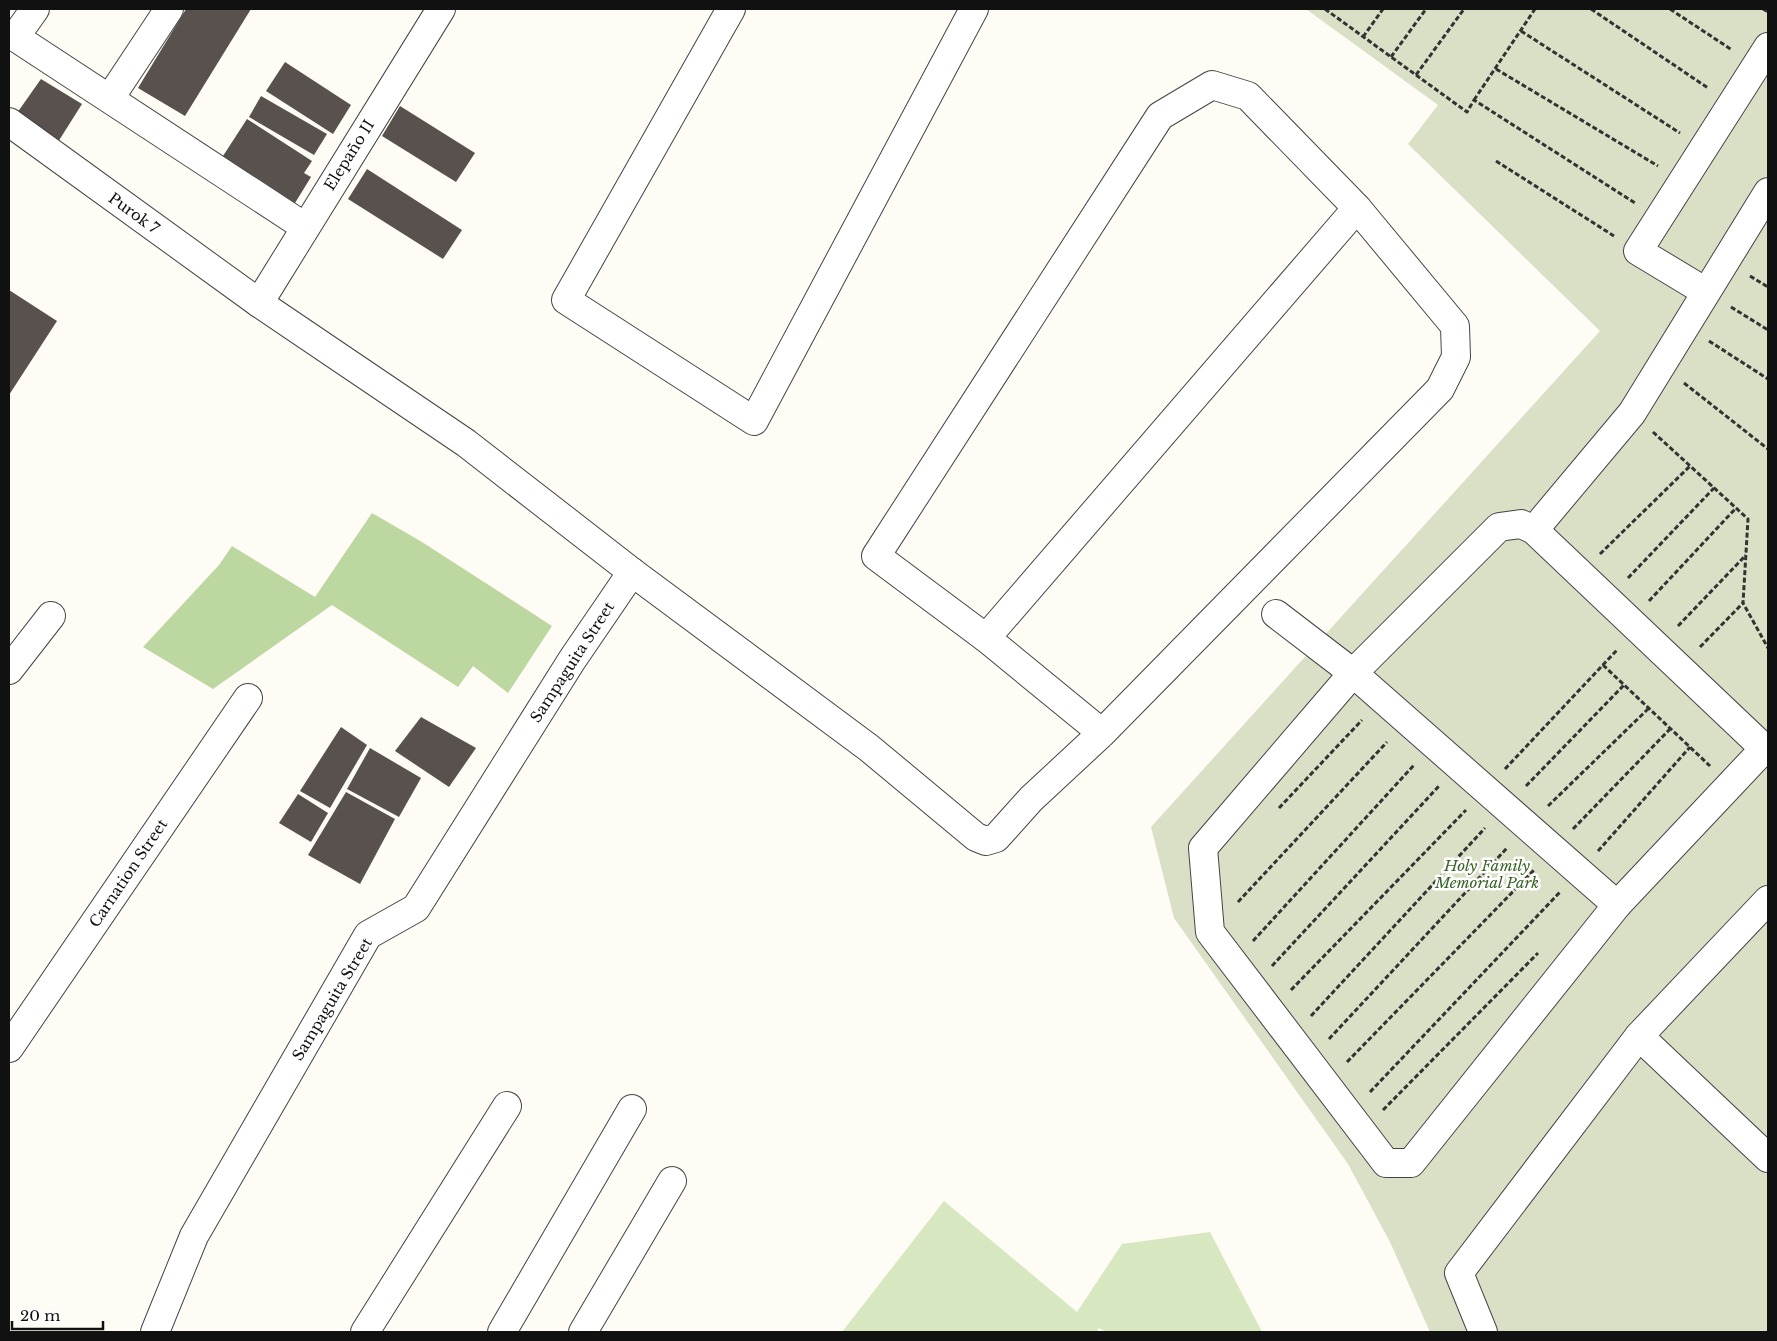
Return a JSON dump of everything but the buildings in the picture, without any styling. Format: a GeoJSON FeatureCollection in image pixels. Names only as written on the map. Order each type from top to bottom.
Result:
{"type":"FeatureCollection","features":[{"type":"Feature","properties":{"kind":"street"},"geometry":{"type":"LineString","coordinates":[[35,9],[15,37],[305,227]]}},
{"type":"Feature","properties":{"kind":"street"},"geometry":{"type":"LineString","coordinates":[[110,98],[169,9]]}},
{"type":"Feature","properties":{"kind":"street","name":"Elepaño II"},"geometry":{"type":"LineString","coordinates":[[259,303],[441,9]]}},
{"type":"Feature","properties":{"kind":"street"},"geometry":{"type":"LineString","coordinates":[[731,9],[566,300],[754,421],[974,9]]}},
{"type":"Feature","properties":{"kind":"street"},"geometry":{"type":"LineString","coordinates":[[1706,292],[1638,250],[1762,56]]}},
{"type":"Feature","properties":{"kind":"street"},"geometry":{"type":"LineString","coordinates":[[1212,85],[1248,96],[1357,208],[1455,326],[1456,357],[1440,389],[1102,733],[986,638],[876,556],[1160,116],[1212,85]]}},
{"type":"Feature","properties":{"kind":"street","name":"Purok 7"},"geometry":{"type":"LineString","coordinates":[[9,122],[259,303],[466,443],[632,572],[869,748],[976,837],[986,842],[996,838],[1031,800],[1102,733]]}},
{"type":"Feature","properties":{"kind":"street"},"geometry":{"type":"LineString","coordinates":[[1534,530],[1632,413],[1768,192]]}},
{"type":"Feature","properties":{"kind":"street"},"geometry":{"type":"LineString","coordinates":[[986,638],[1357,208]]}},
{"type":"Feature","properties":{"kind":"street"},"geometry":{"type":"LineString","coordinates":[[1521,524],[1534,530],[1766,751],[1617,906],[1411,1163],[1386,1163],[1308,1062],[1292,1036],[1210,932],[1203,848],[1353,673],[1499,528],[1521,524]]}},
{"type":"Feature","properties":{"kind":"street","name":"Sampaguita Street"},"geometry":{"type":"LineString","coordinates":[[155,1332],[194,1236],[368,935],[416,908],[572,660],[632,572]]}},
{"type":"Feature","properties":{"kind":"street"},"geometry":{"type":"LineString","coordinates":[[1276,614],[1353,673],[1408,720],[1617,906]]}},
{"type":"Feature","properties":{"kind":"street"},"geometry":{"type":"LineString","coordinates":[[9,670],[51,616]]}},
{"type":"Feature","properties":{"kind":"street","name":"Carnation Street"},"geometry":{"type":"LineString","coordinates":[[9,1048],[248,698]]}},
{"type":"Feature","properties":{"kind":"street"},"geometry":{"type":"LineString","coordinates":[[1483,1332],[1459,1274],[1639,1036],[1768,900]]}},
{"type":"Feature","properties":{"kind":"street"},"geometry":{"type":"LineString","coordinates":[[1639,1036],[1768,1158]]}},
{"type":"Feature","properties":{"kind":"street"},"geometry":{"type":"LineString","coordinates":[[365,1332],[507,1106]]}},
{"type":"Feature","properties":{"kind":"street"},"geometry":{"type":"LineString","coordinates":[[502,1332],[632,1109]]}},
{"type":"Feature","properties":{"kind":"street"},"geometry":{"type":"LineString","coordinates":[[583,1332],[672,1181]]}},
{"type":"Feature","properties":{"kind":"path"},"geometry":{"type":"LineString","coordinates":[[1325,9],[1467,112],[1535,9]]}},
{"type":"Feature","properties":{"kind":"path"},"geometry":{"type":"LineString","coordinates":[[1364,37],[1383,9]]}},
{"type":"Feature","properties":{"kind":"path"},"geometry":{"type":"LineString","coordinates":[[1391,57],[1426,9]]}},
{"type":"Feature","properties":{"kind":"path"},"geometry":{"type":"LineString","coordinates":[[1416,75],[1464,9]]}},
{"type":"Feature","properties":{"kind":"path"},"geometry":{"type":"LineString","coordinates":[[1591,9],[1731,104]]}},
{"type":"Feature","properties":{"kind":"path"},"geometry":{"type":"LineString","coordinates":[[1670,9],[1762,56]]}},
{"type":"Feature","properties":{"kind":"path"},"geometry":{"type":"LineString","coordinates":[[1763,9],[1768,12]]}},
{"type":"Feature","properties":{"kind":"path"},"geometry":{"type":"LineString","coordinates":[[1521,31],[1703,148]]}},
{"type":"Feature","properties":{"kind":"path"},"geometry":{"type":"LineString","coordinates":[[1496,69],[1682,181]]}},
{"type":"Feature","properties":{"kind":"path"},"geometry":{"type":"LineString","coordinates":[[1474,100],[1658,218]]}},
{"type":"Feature","properties":{"kind":"path"},"geometry":{"type":"LineString","coordinates":[[1496,161],[1638,250]]}},
{"type":"Feature","properties":{"kind":"path"},"geometry":{"type":"LineString","coordinates":[[1706,292],[1768,330]]}},
{"type":"Feature","properties":{"kind":"path"},"geometry":{"type":"LineString","coordinates":[[1686,326],[1768,379]]}},
{"type":"Feature","properties":{"kind":"path"},"geometry":{"type":"LineString","coordinates":[[1662,365],[1768,449]]}},
{"type":"Feature","properties":{"kind":"path"},"geometry":{"type":"LineString","coordinates":[[1632,413],[1748,519],[1743,603],[1768,648]]}},
{"type":"Feature","properties":{"kind":"path"},"geometry":{"type":"LineString","coordinates":[[1580,574],[1690,466]]}},
{"type":"Feature","properties":{"kind":"path"},"geometry":{"type":"LineString","coordinates":[[1608,600],[1714,488]]}},
{"type":"Feature","properties":{"kind":"path"},"geometry":{"type":"LineString","coordinates":[[1292,1036],[1495,798],[1634,625],[1736,508]]}},
{"type":"Feature","properties":{"kind":"path"},"geometry":{"type":"LineString","coordinates":[[1658,647],[1747,555]]}},
{"type":"Feature","properties":{"kind":"path"},"geometry":{"type":"LineString","coordinates":[[1680,669],[1743,603]]}},
{"type":"Feature","properties":{"kind":"path"},"geometry":{"type":"LineString","coordinates":[[1603,665],[1714,769]]}},
{"type":"Feature","properties":{"kind":"path"},"geometry":{"type":"LineString","coordinates":[[1272,1011],[1495,798],[1624,685]]}},
{"type":"Feature","properties":{"kind":"path"},"geometry":{"type":"LineString","coordinates":[[1274,813],[1382,698]]}},
{"type":"Feature","properties":{"kind":"path"},"geometry":{"type":"LineString","coordinates":[[1308,1062],[1527,826],[1649,708]]}},
{"type":"Feature","properties":{"kind":"path"},"geometry":{"type":"LineString","coordinates":[[1210,932],[1408,720]]}},
{"type":"Feature","properties":{"kind":"path"},"geometry":{"type":"LineString","coordinates":[[1326,1084],[1670,729]]}},
{"type":"Feature","properties":{"kind":"path"},"geometry":{"type":"LineString","coordinates":[[1234,962],[1433,743]]}},
{"type":"Feature","properties":{"kind":"path"},"geometry":{"type":"LineString","coordinates":[[1355,1123],[1690,747]]}},
{"type":"Feature","properties":{"kind":"path"},"geometry":{"type":"LineString","coordinates":[[1253,987],[1458,765]]}},
{"type":"Feature","properties":{"kind":"path"},"geometry":{"type":"LineString","coordinates":[[1355,1123],[1544,947]]}},
{"type":"Feature","properties":{"kind":"green space","name":"Holy Family Memorial Park"},"geometry":{"type":"Polygon","coordinates":[[[1306,9],[1768,9],[1768,1332],[1430,1332],[1390,1242],[1348,1164],[1174,918],[1151,827],[1600,331],[1408,144],[1438,105],[1306,9]]]}},
{"type":"Feature","properties":{"kind":"green space"},"geometry":{"type":"Polygon","coordinates":[[[372,513],[422,542],[552,626],[508,693],[473,666],[458,687],[332,605],[213,689],[143,647],[219,565],[232,546],[315,597],[372,513]]]}},
{"type":"Feature","properties":{"kind":"green space"},"geometry":{"type":"Polygon","coordinates":[[[944,1201],[1077,1312],[1122,1244],[1210,1232],[1262,1332],[1106,1332],[1099,1328],[1096,1332],[842,1332],[944,1201]]]}}]}
